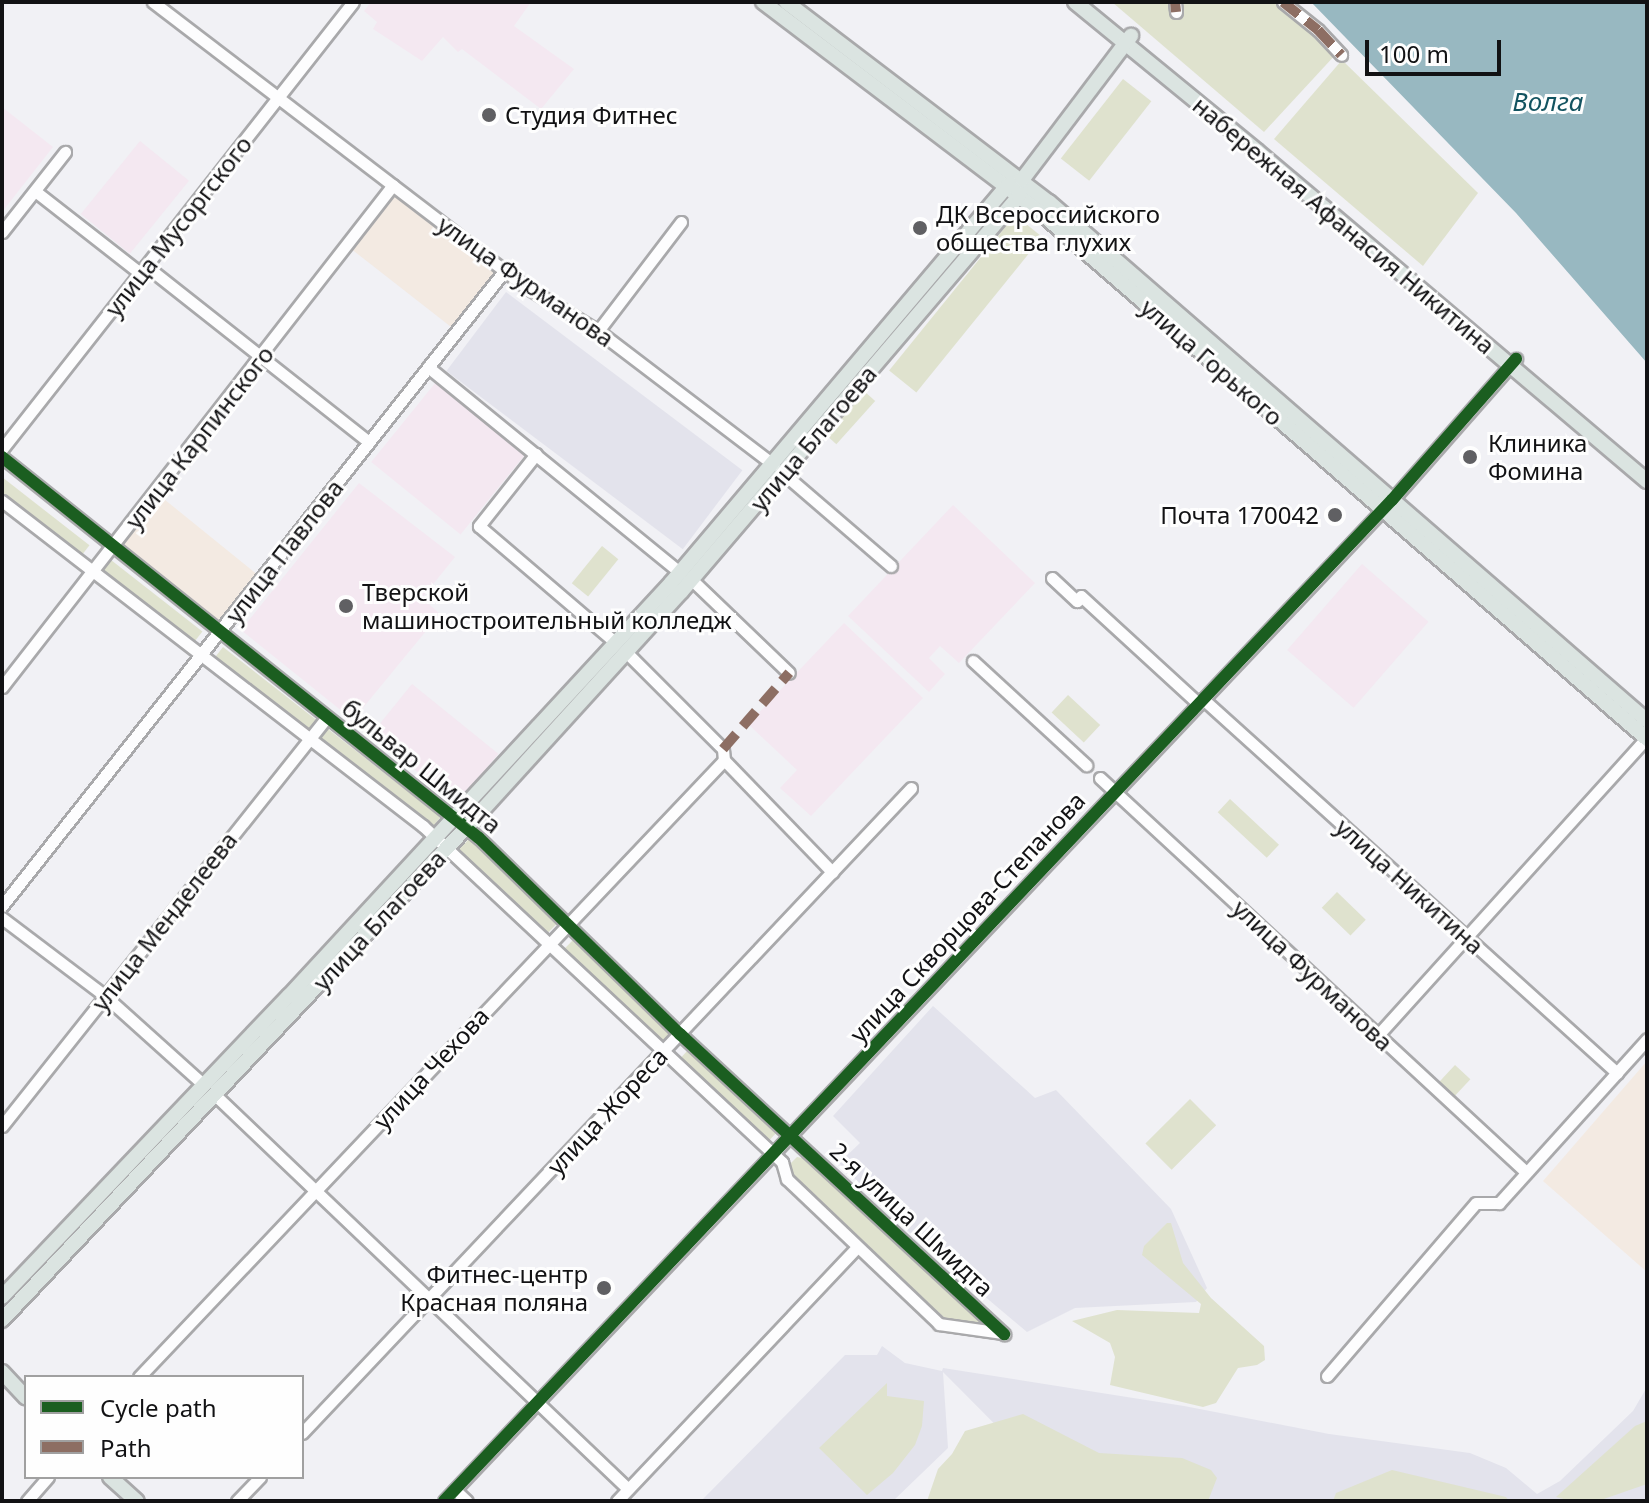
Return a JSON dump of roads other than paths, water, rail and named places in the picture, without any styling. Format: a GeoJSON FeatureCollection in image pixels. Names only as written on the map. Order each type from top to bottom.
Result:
{"type":"FeatureCollection","features":[{"type":"Feature","properties":{"kind":"main road","name":"улица Горького"},"geometry":{"type":"LineString","coordinates":[[786,2],[1022,180],[1647,739]]}},
{"type":"Feature","properties":{"kind":"main road","name":"набережная Афанасия Никитина"},"geometry":{"type":"LineString","coordinates":[[1075,2],[1128,39]]}},
{"type":"Feature","properties":{"kind":"main road","name":"набережная Афанасия Никитина"},"geometry":{"type":"LineString","coordinates":[[1088,2],[1513,362],[1647,470]]}},
{"type":"Feature","properties":{"kind":"main road","name":"улица Горького"},"geometry":{"type":"LineString","coordinates":[[770,4],[1013,191],[1647,721]]}},
{"type":"Feature","properties":{"kind":"main road"},"geometry":{"type":"LineString","coordinates":[[1022,180],[1128,39]]}},
{"type":"Feature","properties":{"kind":"main road","name":"улица Благоева"},"geometry":{"type":"LineString","coordinates":[[2,1297],[441,844],[621,648],[779,469],[1022,180]]}},
{"type":"Feature","properties":{"kind":"main road","name":"набережная Афанасия Никитина"},"geometry":{"type":"LineString","coordinates":[[1513,362],[1647,481]]}},
{"type":"Feature","properties":{"kind":"main road"},"geometry":{"type":"LineString","coordinates":[[2,1320],[204,1105],[211,1084]]}},
{"type":"Feature","properties":{"kind":"main road"},"geometry":{"type":"LineString","coordinates":[[2,1372],[24,1398]]}},
{"type":"Feature","properties":{"kind":"main road"},"geometry":{"type":"LineString","coordinates":[[2,1384],[24,1399]]}},
{"type":"Feature","properties":{"kind":"main road"},"geometry":{"type":"LineString","coordinates":[[112,1479],[137,1501]]}},
{"type":"Feature","properties":{"kind":"street","name":"улица Фурманова"},"geometry":{"type":"LineString","coordinates":[[153,2],[505,270],[598,331],[779,469],[891,566]]}},
{"type":"Feature","properties":{"kind":"street","name":"улица Мусоргского"},"geometry":{"type":"LineString","coordinates":[[2,449],[353,2]]}},
{"type":"Feature","properties":{"kind":"street"},"geometry":{"type":"LineString","coordinates":[[1283,2],[1318,30],[1341,55]]}},
{"type":"Feature","properties":{"kind":"street"},"geometry":{"type":"LineString","coordinates":[[2,232],[65,152]]}},
{"type":"Feature","properties":{"kind":"street","name":"улица Карпинского"},"geometry":{"type":"LineString","coordinates":[[2,687],[393,185]]}},
{"type":"Feature","properties":{"kind":"street"},"geometry":{"type":"LineString","coordinates":[[35,191],[261,357],[369,442]]}},
{"type":"Feature","properties":{"kind":"street"},"geometry":{"type":"LineString","coordinates":[[598,331],[681,222]]}},
{"type":"Feature","properties":{"kind":"street","name":"улица Павлова"},"geometry":{"type":"LineString","coordinates":[[2,906],[505,270]]}},
{"type":"Feature","properties":{"kind":"street","name":"улица Скворцова-Степанова"},"geometry":{"type":"LineString","coordinates":[[444,1501],[1387,505],[1513,362]]}},
{"type":"Feature","properties":{"kind":"street"},"geometry":{"type":"LineString","coordinates":[[428,367],[686,576],[789,673]]}},
{"type":"Feature","properties":{"kind":"street"},"geometry":{"type":"LineString","coordinates":[[536,454],[479,526],[621,648],[723,749],[724,760],[832,872]]}},
{"type":"Feature","properties":{"kind":"street","name":"бульвар Шмидта"},"geometry":{"type":"LineString","coordinates":[[2,457],[460,823],[790,1136]]}},
{"type":"Feature","properties":{"kind":"street","name":"бульвар Шмидта"},"geometry":{"type":"LineString","coordinates":[[2,501],[93,573],[204,654],[441,844],[773,1153]]}},
{"type":"Feature","properties":{"kind":"street","name":"улица Никитина"},"geometry":{"type":"LineString","coordinates":[[1052,578],[1077,601],[1081,596],[1201,701],[1617,1073]]}},
{"type":"Feature","properties":{"kind":"street"},"geometry":{"type":"LineString","coordinates":[[973,661],[1086,765]]}},
{"type":"Feature","properties":{"kind":"street","name":"улица Менделеева"},"geometry":{"type":"LineString","coordinates":[[2,1126],[327,717]]}},
{"type":"Feature","properties":{"kind":"street"},"geometry":{"type":"LineString","coordinates":[[1378,1035],[1647,739]]}},
{"type":"Feature","properties":{"kind":"street","name":"улица Чехова"},"geometry":{"type":"LineString","coordinates":[[141,1375],[724,760]]}},
{"type":"Feature","properties":{"kind":"street","name":"улица Фурманова"},"geometry":{"type":"LineString","coordinates":[[1100,778],[1526,1172]]}},
{"type":"Feature","properties":{"kind":"street","name":"улица Жореса"},"geometry":{"type":"LineString","coordinates":[[304,1431],[911,788]]}},
{"type":"Feature","properties":{"kind":"street"},"geometry":{"type":"LineString","coordinates":[[2,918],[105,996],[211,1084],[628,1489]]}},
{"type":"Feature","properties":{"kind":"street"},"geometry":{"type":"LineString","coordinates":[[1327,1376],[1476,1203],[1499,1203],[1647,1039]]}},
{"type":"Feature","properties":{"kind":"street","name":"2-я улица Шмидта"},"geometry":{"type":"LineString","coordinates":[[773,1153],[782,1162],[787,1179],[939,1324],[1004,1334],[790,1136]]}},
{"type":"Feature","properties":{"kind":"street"},"geometry":{"type":"LineString","coordinates":[[617,1501],[857,1247]]}},
{"type":"Feature","properties":{"kind":"street"},"geometry":{"type":"LineString","coordinates":[[27,1501],[46,1479]]}},
{"type":"Feature","properties":{"kind":"street"},"geometry":{"type":"LineString","coordinates":[[237,1501],[258,1479]]}},
{"type":"Feature","properties":{"kind":"street"},"geometry":{"type":"LineString","coordinates":[[455,1490],[467,1501]]}},
{"type":"Feature","properties":{"kind":"water","name":"Волга"},"geometry":{"type":"Polygon","coordinates":[[[1311,2],[1647,2],[1647,363],[1516,213],[1311,2]]]}},
{"type":"Feature","properties":{"kind":"place","name":"Студия Фитнес"},"geometry":{"type":"Point","coordinates":[489,115]}},
{"type":"Feature","properties":{"kind":"place","name":"ДК Всероссийского общества глухих"},"geometry":{"type":"Point","coordinates":[920,228]}},
{"type":"Feature","properties":{"kind":"place","name":"Клиника Фомина"},"geometry":{"type":"Point","coordinates":[1470,457]}},
{"type":"Feature","properties":{"kind":"place","name":"Почта 170042"},"geometry":{"type":"Point","coordinates":[1335,515]}},
{"type":"Feature","properties":{"kind":"place","name":"Тверской машиностроительный колледж"},"geometry":{"type":"Point","coordinates":[346,606]}},
{"type":"Feature","properties":{"kind":"place","name":"Фитнес-центр Красная поляна"},"geometry":{"type":"Point","coordinates":[604,1288]}}]}
